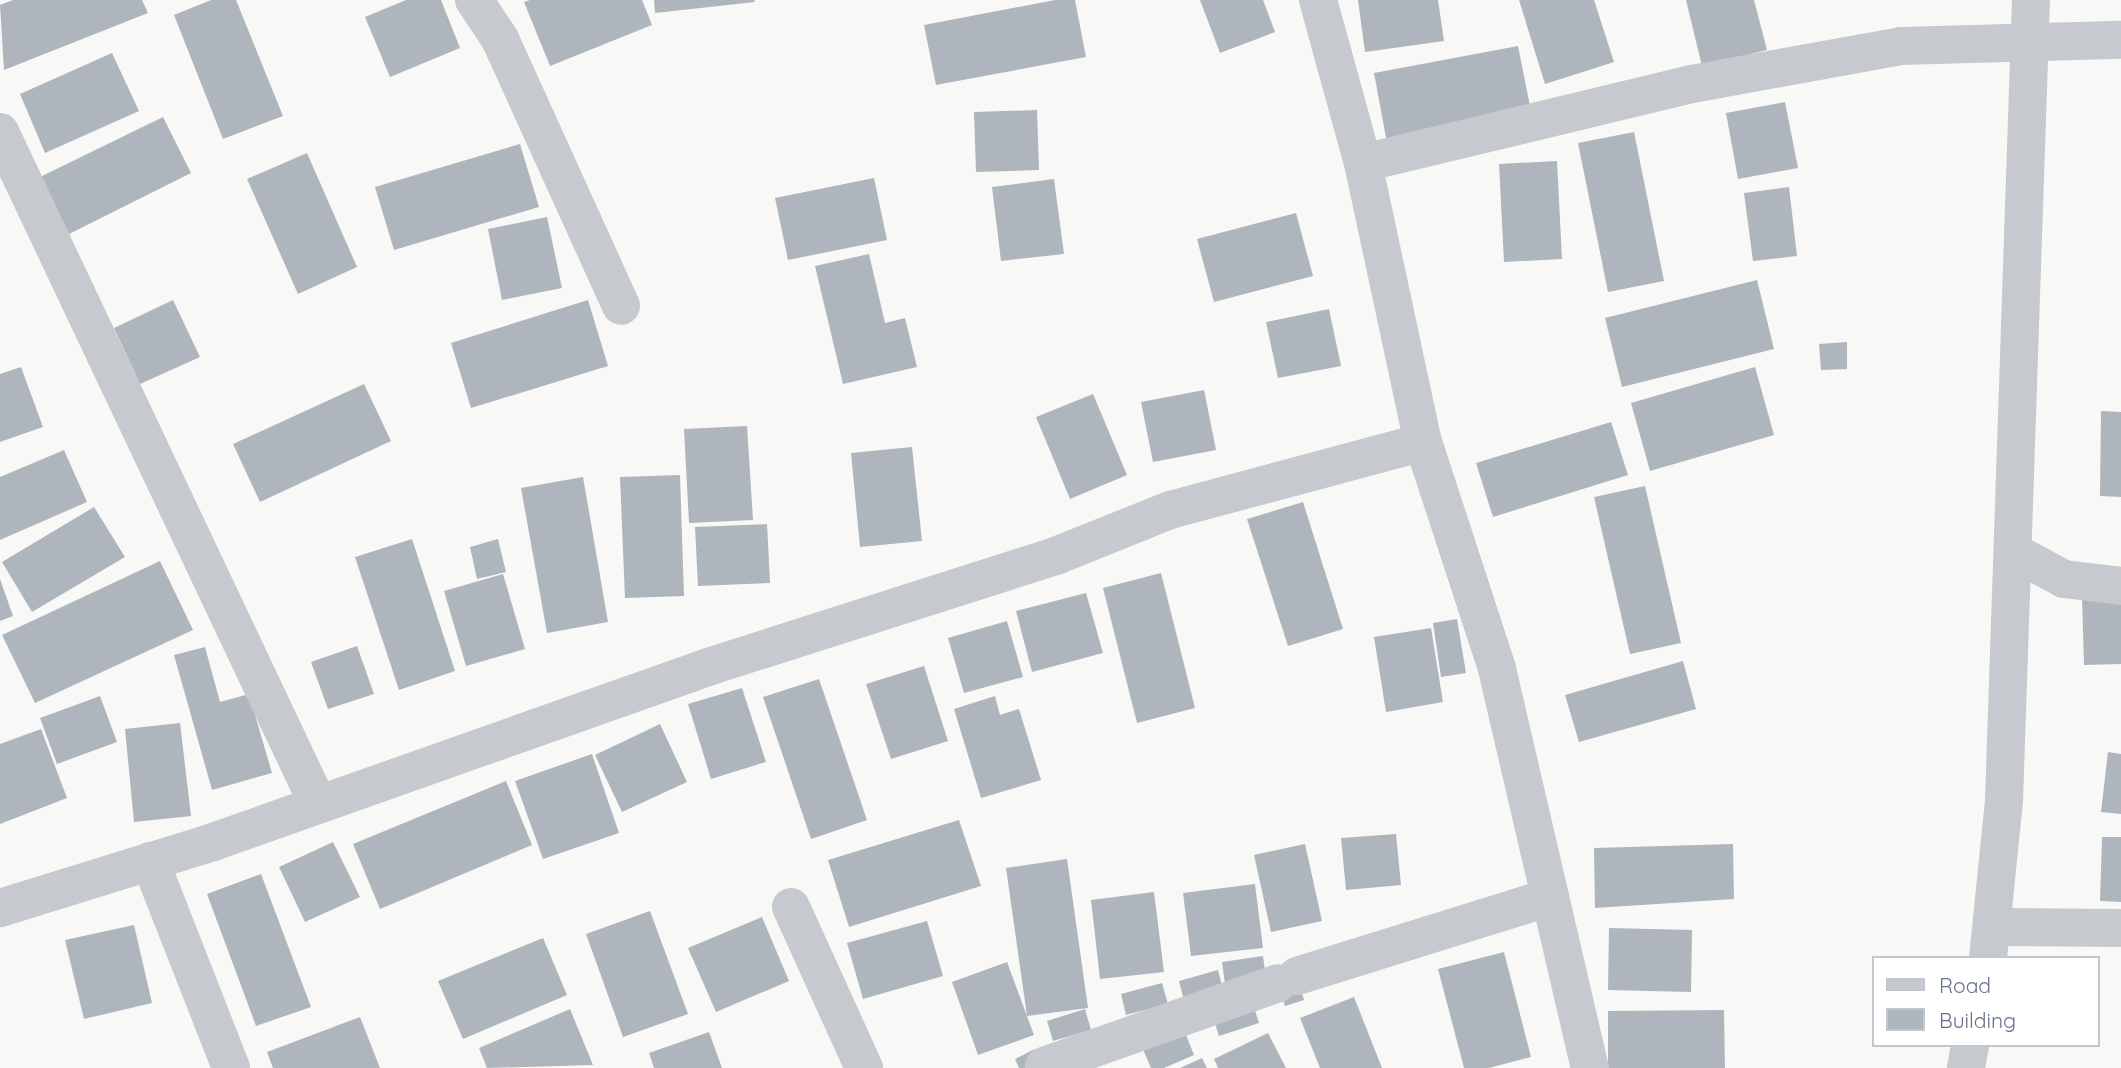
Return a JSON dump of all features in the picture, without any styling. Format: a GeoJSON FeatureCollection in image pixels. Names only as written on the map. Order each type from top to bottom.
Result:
{"type":"FeatureCollection","features":[{"type":"Feature","properties":{"kind":"street"},"geometry":{"type":"LineString","coordinates":[[474,0],[500,39],[621,306]]}},
{"type":"Feature","properties":{"kind":"street"},"geometry":{"type":"LineString","coordinates":[[1318,0],[1363,163],[1423,442],[1497,669],[1590,1068]]}},
{"type":"Feature","properties":{"kind":"street"},"geometry":{"type":"LineString","coordinates":[[2031,0],[2014,552],[1991,942],[2121,928]]}},
{"type":"Feature","properties":{"kind":"street"},"geometry":{"type":"LineString","coordinates":[[1363,163],[1692,84],[1901,46],[2028,39],[2121,40]]}},
{"type":"Feature","properties":{"kind":"street"},"geometry":{"type":"LineString","coordinates":[[0,132],[318,804]]}},
{"type":"Feature","properties":{"kind":"street"},"geometry":{"type":"LineString","coordinates":[[0,908],[318,804],[711,666],[1058,555],[1170,510],[1423,442]]}},
{"type":"Feature","properties":{"kind":"street"},"geometry":{"type":"LineString","coordinates":[[2014,552],[2064,579],[2121,586]]}},
{"type":"Feature","properties":{"kind":"street"},"geometry":{"type":"LineString","coordinates":[[150,861],[231,1068]]}},
{"type":"Feature","properties":{"kind":"street"},"geometry":{"type":"LineString","coordinates":[[1044,1066],[1287,979],[1550,897]]}},
{"type":"Feature","properties":{"kind":"street"},"geometry":{"type":"LineString","coordinates":[[791,907],[864,1068]]}},
{"type":"Feature","properties":{"kind":"street"},"geometry":{"type":"LineString","coordinates":[[1966,1068],[1970,1047]]}},
{"type":"Feature","properties":{"kind":"building"},"geometry":{"type":"Polygon","coordinates":[[[13,0],[142,0],[148,13],[4,70],[0,5],[13,0]]]}},
{"type":"Feature","properties":{"kind":"building"},"geometry":{"type":"Polygon","coordinates":[[[211,0],[236,0],[283,116],[223,139],[174,15],[211,0]]]}},
{"type":"Feature","properties":{"kind":"building"},"geometry":{"type":"Polygon","coordinates":[[[406,0],[441,0],[460,48],[390,77],[365,17],[406,0]]]}},
{"type":"Feature","properties":{"kind":"building"},"geometry":{"type":"Polygon","coordinates":[[[642,0],[652,25],[550,66],[524,2],[642,0]]]}},
{"type":"Feature","properties":{"kind":"building"},"geometry":{"type":"Polygon","coordinates":[[[654,0],[754,0],[755,2],[655,13],[654,0]]]}},
{"type":"Feature","properties":{"kind":"building"},"geometry":{"type":"Polygon","coordinates":[[[1055,0],[1075,0],[1086,57],[936,85],[924,25],[1055,0]]]}},
{"type":"Feature","properties":{"kind":"building"},"geometry":{"type":"Polygon","coordinates":[[[1200,0],[1263,0],[1275,32],[1220,53],[1200,0]]]}},
{"type":"Feature","properties":{"kind":"building"},"geometry":{"type":"Polygon","coordinates":[[[1358,0],[1438,0],[1444,41],[1365,52],[1358,0]]]}},
{"type":"Feature","properties":{"kind":"building"},"geometry":{"type":"Polygon","coordinates":[[[1519,0],[1594,0],[1614,62],[1545,84],[1519,0]]]}},
{"type":"Feature","properties":{"kind":"building"},"geometry":{"type":"Polygon","coordinates":[[[1686,0],[1754,0],[1767,50],[1702,66],[1686,0]]]}},
{"type":"Feature","properties":{"kind":"building"},"geometry":{"type":"Polygon","coordinates":[[[1518,46],[1532,116],[1387,143],[1374,73],[1518,46]]]}},
{"type":"Feature","properties":{"kind":"building"},"geometry":{"type":"Polygon","coordinates":[[[112,53],[139,111],[45,153],[20,94],[112,53]]]}},
{"type":"Feature","properties":{"kind":"building"},"geometry":{"type":"Polygon","coordinates":[[[1785,102],[1798,168],[1738,179],[1726,113],[1785,102]]]}},
{"type":"Feature","properties":{"kind":"building"},"geometry":{"type":"Polygon","coordinates":[[[1037,110],[1039,170],[976,172],[974,112],[1037,110]]]}},
{"type":"Feature","properties":{"kind":"building"},"geometry":{"type":"Polygon","coordinates":[[[163,117],[191,173],[69,234],[40,177],[163,117]]]}},
{"type":"Feature","properties":{"kind":"building"},"geometry":{"type":"Polygon","coordinates":[[[1634,132],[1664,281],[1608,292],[1578,143],[1634,132]]]}},
{"type":"Feature","properties":{"kind":"building"},"geometry":{"type":"Polygon","coordinates":[[[520,144],[539,207],[394,250],[375,187],[520,144]]]}},
{"type":"Feature","properties":{"kind":"building"},"geometry":{"type":"Polygon","coordinates":[[[307,153],[357,267],[298,294],[247,179],[307,153]]]}},
{"type":"Feature","properties":{"kind":"building"},"geometry":{"type":"Polygon","coordinates":[[[1557,161],[1562,259],[1504,262],[1499,164],[1557,161]]]}},
{"type":"Feature","properties":{"kind":"building"},"geometry":{"type":"Polygon","coordinates":[[[874,178],[887,240],[788,260],[775,198],[874,178]]]}},
{"type":"Feature","properties":{"kind":"building"},"geometry":{"type":"Polygon","coordinates":[[[1054,179],[1064,254],[1001,261],[992,187],[1054,179]]]}},
{"type":"Feature","properties":{"kind":"building"},"geometry":{"type":"Polygon","coordinates":[[[1789,187],[1797,256],[1753,261],[1744,193],[1789,187]]]}},
{"type":"Feature","properties":{"kind":"building"},"geometry":{"type":"Polygon","coordinates":[[[1296,213],[1313,276],[1214,302],[1197,239],[1296,213]]]}},
{"type":"Feature","properties":{"kind":"building"},"geometry":{"type":"Polygon","coordinates":[[[547,217],[562,288],[502,300],[488,229],[547,217]]]}},
{"type":"Feature","properties":{"kind":"building"},"geometry":{"type":"Polygon","coordinates":[[[869,254],[885,323],[905,318],[917,367],[843,384],[815,266],[869,254]]]}},
{"type":"Feature","properties":{"kind":"building"},"geometry":{"type":"Polygon","coordinates":[[[1757,280],[1774,349],[1622,387],[1605,318],[1757,280]]]}},
{"type":"Feature","properties":{"kind":"building"},"geometry":{"type":"Polygon","coordinates":[[[173,300],[200,357],[140,384],[114,328],[173,300]]]}},
{"type":"Feature","properties":{"kind":"building"},"geometry":{"type":"Polygon","coordinates":[[[588,300],[608,366],[471,408],[451,343],[588,300]]]}},
{"type":"Feature","properties":{"kind":"building"},"geometry":{"type":"Polygon","coordinates":[[[1329,309],[1341,366],[1278,378],[1266,322],[1329,309]]]}},
{"type":"Feature","properties":{"kind":"building"},"geometry":{"type":"Polygon","coordinates":[[[1847,342],[1847,369],[1821,370],[1819,344],[1847,342]]]}},
{"type":"Feature","properties":{"kind":"building"},"geometry":{"type":"Polygon","coordinates":[[[21,367],[43,427],[0,442],[0,374],[21,367]]]}},
{"type":"Feature","properties":{"kind":"building"},"geometry":{"type":"Polygon","coordinates":[[[1755,367],[1774,435],[1650,471],[1631,403],[1755,367]]]}},
{"type":"Feature","properties":{"kind":"building"},"geometry":{"type":"Polygon","coordinates":[[[364,384],[391,441],[260,502],[233,444],[364,384]]]}},
{"type":"Feature","properties":{"kind":"building"},"geometry":{"type":"Polygon","coordinates":[[[1204,390],[1216,450],[1153,462],[1141,402],[1204,390]]]}},
{"type":"Feature","properties":{"kind":"building"},"geometry":{"type":"Polygon","coordinates":[[[1093,394],[1127,475],[1070,499],[1036,417],[1093,394]]]}},
{"type":"Feature","properties":{"kind":"building"},"geometry":{"type":"Polygon","coordinates":[[[2101,411],[2121,412],[2121,497],[2100,496],[2101,411]]]}},
{"type":"Feature","properties":{"kind":"building"},"geometry":{"type":"Polygon","coordinates":[[[1611,422],[1628,475],[1493,517],[1476,463],[1611,422]]]}},
{"type":"Feature","properties":{"kind":"building"},"geometry":{"type":"Polygon","coordinates":[[[747,426],[753,520],[689,523],[684,429],[747,426]]]}},
{"type":"Feature","properties":{"kind":"building"},"geometry":{"type":"Polygon","coordinates":[[[912,447],[922,541],[860,547],[851,453],[912,447]]]}},
{"type":"Feature","properties":{"kind":"building"},"geometry":{"type":"Polygon","coordinates":[[[64,450],[87,502],[0,540],[0,477],[64,450]]]}},
{"type":"Feature","properties":{"kind":"building"},"geometry":{"type":"Polygon","coordinates":[[[680,475],[684,596],[625,598],[620,477],[680,475]]]}},
{"type":"Feature","properties":{"kind":"building"},"geometry":{"type":"Polygon","coordinates":[[[583,477],[608,622],[547,633],[521,488],[583,477]]]}},
{"type":"Feature","properties":{"kind":"building"},"geometry":{"type":"Polygon","coordinates":[[[1645,486],[1681,643],[1630,654],[1594,497],[1645,486]]]}},
{"type":"Feature","properties":{"kind":"building"},"geometry":{"type":"Polygon","coordinates":[[[1303,502],[1343,629],[1288,646],[1247,519],[1303,502]]]}},
{"type":"Feature","properties":{"kind":"building"},"geometry":{"type":"Polygon","coordinates":[[[94,507],[125,557],[32,612],[2,562],[94,507]]]}},
{"type":"Feature","properties":{"kind":"building"},"geometry":{"type":"Polygon","coordinates":[[[767,524],[770,583],[698,586],[695,527],[767,524]]]}},
{"type":"Feature","properties":{"kind":"building"},"geometry":{"type":"Polygon","coordinates":[[[412,539],[455,671],[399,690],[355,557],[412,539]]]}},
{"type":"Feature","properties":{"kind":"building"},"geometry":{"type":"Polygon","coordinates":[[[498,539],[506,572],[477,579],[470,547],[498,539]]]}},
{"type":"Feature","properties":{"kind":"building"},"geometry":{"type":"Polygon","coordinates":[[[160,561],[193,630],[35,703],[2,635],[160,561]]]}},
{"type":"Feature","properties":{"kind":"building"},"geometry":{"type":"Polygon","coordinates":[[[1161,573],[1195,708],[1137,723],[1103,588],[1161,573]]]}},
{"type":"Feature","properties":{"kind":"building"},"geometry":{"type":"Polygon","coordinates":[[[503,574],[525,649],[466,666],[444,591],[503,574]]]}},
{"type":"Feature","properties":{"kind":"building"},"geometry":{"type":"Polygon","coordinates":[[[0,579],[13,616],[0,621],[0,579]]]}},
{"type":"Feature","properties":{"kind":"building"},"geometry":{"type":"Polygon","coordinates":[[[1086,593],[1103,653],[1032,672],[1016,611],[1086,593]]]}},
{"type":"Feature","properties":{"kind":"building"},"geometry":{"type":"Polygon","coordinates":[[[2121,595],[2121,664],[2084,665],[2082,597],[2121,595]]]}},
{"type":"Feature","properties":{"kind":"building"},"geometry":{"type":"Polygon","coordinates":[[[1457,619],[1466,673],[1441,677],[1433,623],[1457,619]]]}},
{"type":"Feature","properties":{"kind":"building"},"geometry":{"type":"Polygon","coordinates":[[[1007,621],[1023,677],[964,693],[948,638],[1007,621]]]}},
{"type":"Feature","properties":{"kind":"building"},"geometry":{"type":"Polygon","coordinates":[[[1431,628],[1443,702],[1386,712],[1374,637],[1431,628]]]}},
{"type":"Feature","properties":{"kind":"building"},"geometry":{"type":"Polygon","coordinates":[[[357,646],[374,694],[328,709],[311,662],[357,646]]]}},
{"type":"Feature","properties":{"kind":"building"},"geometry":{"type":"Polygon","coordinates":[[[205,647],[220,702],[249,694],[272,773],[212,790],[174,655],[205,647]]]}},
{"type":"Feature","properties":{"kind":"building"},"geometry":{"type":"Polygon","coordinates":[[[1683,661],[1696,709],[1579,742],[1565,695],[1683,661]]]}},
{"type":"Feature","properties":{"kind":"building"},"geometry":{"type":"Polygon","coordinates":[[[924,666],[948,741],[891,759],[866,684],[924,666]]]}},
{"type":"Feature","properties":{"kind":"building"},"geometry":{"type":"Polygon","coordinates":[[[819,679],[867,820],[811,839],[763,697],[819,679]]]}},
{"type":"Feature","properties":{"kind":"building"},"geometry":{"type":"Polygon","coordinates":[[[742,688],[766,762],[711,779],[688,704],[742,688]]]}},
{"type":"Feature","properties":{"kind":"building"},"geometry":{"type":"Polygon","coordinates":[[[100,696],[117,742],[57,764],[40,718],[100,696]]]}},
{"type":"Feature","properties":{"kind":"building"},"geometry":{"type":"Polygon","coordinates":[[[995,696],[1000,715],[1019,709],[1041,780],[981,798],[954,709],[995,696]]]}},
{"type":"Feature","properties":{"kind":"building"},"geometry":{"type":"Polygon","coordinates":[[[180,723],[191,816],[134,822],[125,729],[180,723]]]}},
{"type":"Feature","properties":{"kind":"building"},"geometry":{"type":"Polygon","coordinates":[[[660,724],[687,782],[622,812],[595,755],[660,724]]]}},
{"type":"Feature","properties":{"kind":"building"},"geometry":{"type":"Polygon","coordinates":[[[41,729],[67,798],[0,824],[0,744],[41,729]]]}},
{"type":"Feature","properties":{"kind":"building"},"geometry":{"type":"Polygon","coordinates":[[[2108,752],[2121,754],[2121,814],[2101,812],[2108,752]]]}},
{"type":"Feature","properties":{"kind":"building"},"geometry":{"type":"Polygon","coordinates":[[[592,754],[619,833],[543,859],[515,781],[592,754]]]}},
{"type":"Feature","properties":{"kind":"building"},"geometry":{"type":"Polygon","coordinates":[[[506,781],[532,845],[380,909],[353,844],[506,781]]]}},
{"type":"Feature","properties":{"kind":"building"},"geometry":{"type":"Polygon","coordinates":[[[959,820],[981,886],[849,927],[828,860],[959,820]]]}},
{"type":"Feature","properties":{"kind":"building"},"geometry":{"type":"Polygon","coordinates":[[[1396,834],[1401,885],[1346,890],[1341,838],[1396,834]]]}},
{"type":"Feature","properties":{"kind":"building"},"geometry":{"type":"Polygon","coordinates":[[[2102,837],[2121,837],[2121,902],[2100,901],[2102,837]]]}},
{"type":"Feature","properties":{"kind":"building"},"geometry":{"type":"Polygon","coordinates":[[[333,842],[360,897],[305,922],[279,867],[333,842]]]}},
{"type":"Feature","properties":{"kind":"building"},"geometry":{"type":"Polygon","coordinates":[[[1305,844],[1322,921],[1271,932],[1254,855],[1305,844]]]}},
{"type":"Feature","properties":{"kind":"building"},"geometry":{"type":"Polygon","coordinates":[[[1733,844],[1734,899],[1595,908],[1594,848],[1733,844]]]}},
{"type":"Feature","properties":{"kind":"building"},"geometry":{"type":"Polygon","coordinates":[[[1067,859],[1088,1008],[1027,1016],[1006,868],[1067,859]]]}},
{"type":"Feature","properties":{"kind":"building"},"geometry":{"type":"Polygon","coordinates":[[[261,874],[311,1007],[256,1026],[207,894],[261,874]]]}},
{"type":"Feature","properties":{"kind":"building"},"geometry":{"type":"Polygon","coordinates":[[[1255,884],[1263,948],[1191,956],[1183,893],[1255,884]]]}},
{"type":"Feature","properties":{"kind":"building"},"geometry":{"type":"Polygon","coordinates":[[[1154,892],[1164,972],[1100,979],[1091,900],[1154,892]]]}},
{"type":"Feature","properties":{"kind":"building"},"geometry":{"type":"Polygon","coordinates":[[[650,911],[688,1014],[623,1037],[586,934],[650,911]]]}},
{"type":"Feature","properties":{"kind":"building"},"geometry":{"type":"Polygon","coordinates":[[[762,917],[789,981],[716,1012],[688,948],[762,917]]]}},
{"type":"Feature","properties":{"kind":"building"},"geometry":{"type":"Polygon","coordinates":[[[927,921],[943,976],[863,999],[847,943],[927,921]]]}},
{"type":"Feature","properties":{"kind":"building"},"geometry":{"type":"Polygon","coordinates":[[[134,925],[152,1003],[84,1019],[65,940],[134,925]]]}},
{"type":"Feature","properties":{"kind":"building"},"geometry":{"type":"Polygon","coordinates":[[[1609,928],[1692,930],[1691,992],[1608,990],[1609,928]]]}},
{"type":"Feature","properties":{"kind":"building"},"geometry":{"type":"Polygon","coordinates":[[[543,938],[567,995],[463,1039],[438,981],[543,938]]]}},
{"type":"Feature","properties":{"kind":"building"},"geometry":{"type":"Polygon","coordinates":[[[1504,952],[1531,1057],[1489,1068],[1464,1068],[1438,969],[1504,952]]]}},
{"type":"Feature","properties":{"kind":"building"},"geometry":{"type":"Polygon","coordinates":[[[1263,956],[1266,978],[1225,984],[1222,962],[1263,956]]]}},
{"type":"Feature","properties":{"kind":"building"},"geometry":{"type":"Polygon","coordinates":[[[1007,962],[1034,1035],[978,1055],[952,982],[1007,962]]]}},
{"type":"Feature","properties":{"kind":"building"},"geometry":{"type":"Polygon","coordinates":[[[1293,962],[1304,1000],[1285,1006],[1273,968],[1293,962]]]}},
{"type":"Feature","properties":{"kind":"building"},"geometry":{"type":"Polygon","coordinates":[[[1218,970],[1223,989],[1184,1000],[1179,981],[1218,970]]]}},
{"type":"Feature","properties":{"kind":"building"},"geometry":{"type":"Polygon","coordinates":[[[1162,983],[1168,1004],[1126,1015],[1121,994],[1162,983]]]}},
{"type":"Feature","properties":{"kind":"building"},"geometry":{"type":"Polygon","coordinates":[[[1354,997],[1382,1068],[1320,1068],[1300,1018],[1354,997]]]}},
{"type":"Feature","properties":{"kind":"building"},"geometry":{"type":"Polygon","coordinates":[[[1252,1001],[1259,1023],[1219,1036],[1212,1014],[1252,1001]]]}},
{"type":"Feature","properties":{"kind":"building"},"geometry":{"type":"Polygon","coordinates":[[[570,1009],[593,1065],[487,1068],[479,1048],[570,1009]]]}},
{"type":"Feature","properties":{"kind":"building"},"geometry":{"type":"Polygon","coordinates":[[[1085,1009],[1091,1030],[1053,1041],[1047,1021],[1085,1009]]]}},
{"type":"Feature","properties":{"kind":"building"},"geometry":{"type":"Polygon","coordinates":[[[1724,1010],[1725,1068],[1608,1068],[1608,1011],[1724,1010]]]}},
{"type":"Feature","properties":{"kind":"building"},"geometry":{"type":"Polygon","coordinates":[[[360,1017],[380,1068],[273,1068],[267,1052],[360,1017]]]}},
{"type":"Feature","properties":{"kind":"building"},"geometry":{"type":"Polygon","coordinates":[[[1180,1020],[1194,1055],[1164,1068],[1151,1068],[1138,1038],[1180,1020]]]}},
{"type":"Feature","properties":{"kind":"building"},"geometry":{"type":"Polygon","coordinates":[[[709,1032],[722,1068],[654,1068],[649,1053],[709,1032]]]}},
{"type":"Feature","properties":{"kind":"building"},"geometry":{"type":"Polygon","coordinates":[[[1268,1033],[1286,1068],[1218,1068],[1214,1059],[1268,1033]]]}},
{"type":"Feature","properties":{"kind":"building"},"geometry":{"type":"Polygon","coordinates":[[[1035,1049],[1045,1068],[1019,1068],[1015,1059],[1035,1049]]]}},
{"type":"Feature","properties":{"kind":"building"},"geometry":{"type":"Polygon","coordinates":[[[1202,1058],[1207,1068],[1180,1068],[1202,1058]]]}}]}
